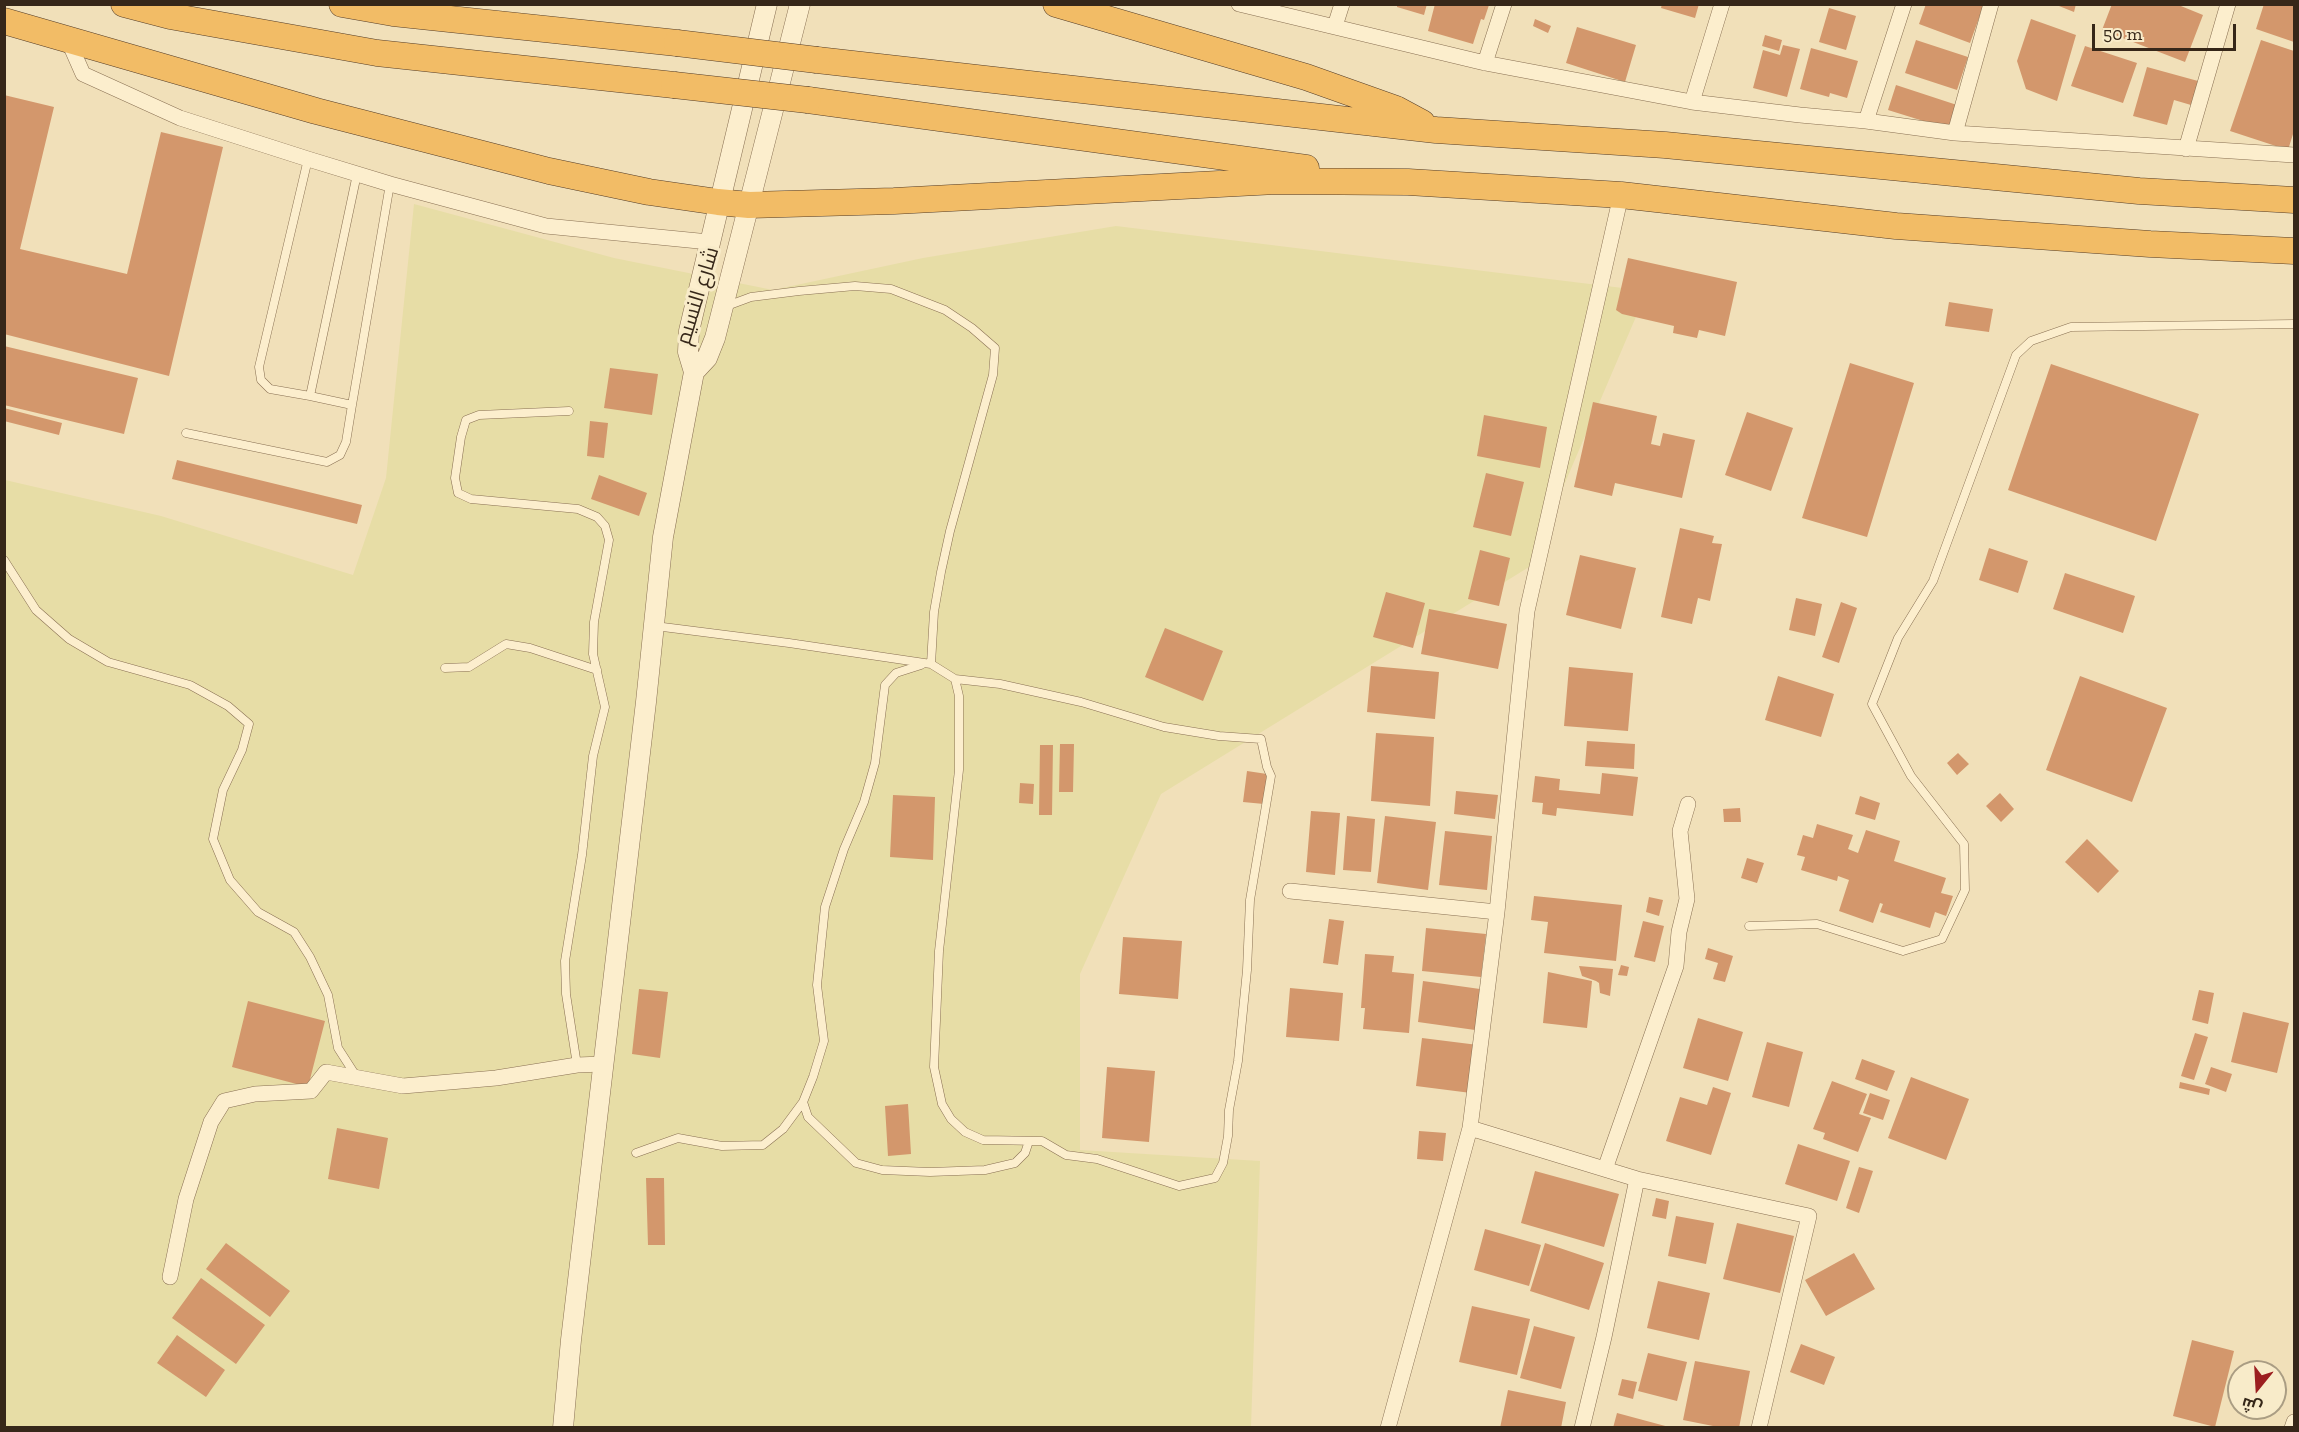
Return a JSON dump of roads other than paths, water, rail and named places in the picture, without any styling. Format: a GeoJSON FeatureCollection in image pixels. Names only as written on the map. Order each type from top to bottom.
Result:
{"type":"FeatureCollection","features":[{"type":"Feature","properties":{"kind":"highway"},"geometry":{"type":"LineString","coordinates":[[124,4],[170,16],[377,53],[808,100],[1408,182]]}},
{"type":"Feature","properties":{"kind":"highway"},"geometry":{"type":"LineString","coordinates":[[342,4],[393,13],[677,43],[1436,130],[1665,145],[2139,191],[2295,200]]}},
{"type":"Feature","properties":{"kind":"highway"},"geometry":{"type":"LineString","coordinates":[[1056,4],[1325,83],[1396,109],[1436,130]]}},
{"type":"Feature","properties":{"kind":"highway"},"geometry":{"type":"LineString","coordinates":[[4,21],[316,111],[549,171],[649,192],[718,202],[749,205],[894,201],[1276,181],[1408,182],[1621,195],[1896,226],[2150,244],[2295,250]]}},
{"type":"Feature","properties":{"kind":"street","name":"شارع النسيم"},"geometry":{"type":"LineString","coordinates":[[694,372],[688,352],[689,331],[767,4]]}},
{"type":"Feature","properties":{"kind":"street","name":"شارع النسيم"},"geometry":{"type":"LineString","coordinates":[[694,372],[707,358],[715,338],[800,4]]}},
{"type":"Feature","properties":{"kind":"street"},"geometry":{"type":"LineString","coordinates":[[1239,4],[1485,63],[1692,102],[1955,133],[2295,155]]}},
{"type":"Feature","properties":{"kind":"street"},"geometry":{"type":"LineString","coordinates":[[1335,26],[1342,4]]}},
{"type":"Feature","properties":{"kind":"street"},"geometry":{"type":"LineString","coordinates":[[1485,63],[1504,4]]}},
{"type":"Feature","properties":{"kind":"street"},"geometry":{"type":"LineString","coordinates":[[1692,102],[1722,4]]}},
{"type":"Feature","properties":{"kind":"street"},"geometry":{"type":"LineString","coordinates":[[1866,121],[1904,4]]}},
{"type":"Feature","properties":{"kind":"street"},"geometry":{"type":"LineString","coordinates":[[1955,133],[1991,4]]}},
{"type":"Feature","properties":{"kind":"street"},"geometry":{"type":"LineString","coordinates":[[2186,149],[2228,4]]}},
{"type":"Feature","properties":{"kind":"street"},"geometry":{"type":"LineString","coordinates":[[68,39],[83,74],[180,118],[308,159],[390,184],[546,226],[709,242]]}},
{"type":"Feature","properties":{"kind":"street"},"geometry":{"type":"LineString","coordinates":[[1388,1428],[1470,1128],[1497,912],[1527,612],[1621,195]]}},
{"type":"Feature","properties":{"kind":"street"},"geometry":{"type":"LineString","coordinates":[[563,1428],[571,1340],[663,537],[694,372]]}},
{"type":"Feature","properties":{"kind":"street"},"geometry":{"type":"LineString","coordinates":[[1605,1169],[1676,966],[1679,932],[1687,899],[1680,831],[1689,804]]}},
{"type":"Feature","properties":{"kind":"street"},"geometry":{"type":"LineString","coordinates":[[1290,891],[1497,912]]}},
{"type":"Feature","properties":{"kind":"street"},"geometry":{"type":"LineString","coordinates":[[170,1277],[186,1199],[211,1122],[224,1101],[255,1094],[310,1091],[326,1072],[403,1086],[496,1078],[577,1065],[603,1064]]}},
{"type":"Feature","properties":{"kind":"street"},"geometry":{"type":"LineString","coordinates":[[1470,1128],[1637,1179],[1809,1216],[1759,1428]]}},
{"type":"Feature","properties":{"kind":"street"},"geometry":{"type":"LineString","coordinates":[[1582,1428],[1637,1179]]}},
{"type":"Feature","properties":{"kind":"street"},"geometry":{"type":"LineString","coordinates":[[2292,1428],[2295,1422]]}},
{"type":"Feature","properties":{"kind":"lane"},"geometry":{"type":"LineString","coordinates":[[308,159],[259,367],[261,380],[270,389],[352,405]]}},
{"type":"Feature","properties":{"kind":"lane"},"geometry":{"type":"LineString","coordinates":[[310,396],[357,174]]}},
{"type":"Feature","properties":{"kind":"lane"},"geometry":{"type":"LineString","coordinates":[[186,433],[327,462],[340,455],[346,442],[390,184]]}},
{"type":"Feature","properties":{"kind":"lane"},"geometry":{"type":"LineString","coordinates":[[723,308],[751,297],[799,291],[855,286],[891,289],[945,310],[972,328],[995,348],[993,375],[941,572],[934,612],[931,663]]}},
{"type":"Feature","properties":{"kind":"lane"},"geometry":{"type":"LineString","coordinates":[[1749,926],[1817,924],[1903,951],[1942,939],[1961,900],[1965,890],[1964,844],[1911,776],[1872,704],[1898,638],[1933,581],[2016,355],[2031,341],[2071,327],[2295,324]]}},
{"type":"Feature","properties":{"kind":"lane"},"geometry":{"type":"LineString","coordinates":[[569,411],[479,414],[466,420],[455,478],[458,493],[471,498],[578,509],[597,517],[605,526],[609,540],[594,622],[593,654],[605,707],[593,756],[582,855],[565,961],[566,994],[577,1065]]}},
{"type":"Feature","properties":{"kind":"lane"},"geometry":{"type":"LineString","coordinates":[[4,560],[36,610],[69,639],[108,662],[190,685],[228,706],[249,724],[242,750],[223,790],[213,839],[230,880],[258,912],[294,932],[310,957],[328,995],[338,1048],[357,1077]]}},
{"type":"Feature","properties":{"kind":"lane"},"geometry":{"type":"LineString","coordinates":[[654,626],[931,663],[955,679],[1000,684],[1081,702],[1164,727],[1219,736],[1261,739],[1271,776],[1250,900],[1247,970],[1238,1061],[1229,1110],[1228,1136],[1223,1163],[1215,1178],[1179,1186],[1096,1159],[1066,1155],[1042,1140],[983,1140],[965,1132],[951,1119],[942,1104],[934,1067],[939,951],[959,770],[959,696],[955,679]]}},
{"type":"Feature","properties":{"kind":"lane"},"geometry":{"type":"LineString","coordinates":[[445,668],[469,667],[506,644],[530,648],[597,670]]}},
{"type":"Feature","properties":{"kind":"lane"},"geometry":{"type":"LineString","coordinates":[[636,1153],[678,1138],[722,1146],[763,1144],[783,1129],[803,1102],[824,1041],[817,985],[825,907],[844,849],[864,802],[875,763],[885,686],[896,673],[913,666],[931,663]]}},
{"type":"Feature","properties":{"kind":"lane"},"geometry":{"type":"LineString","coordinates":[[803,1102],[808,1117],[856,1163],[882,1170],[930,1172],[985,1170],[1015,1164],[1025,1153],[1029,1141]]}}]}
